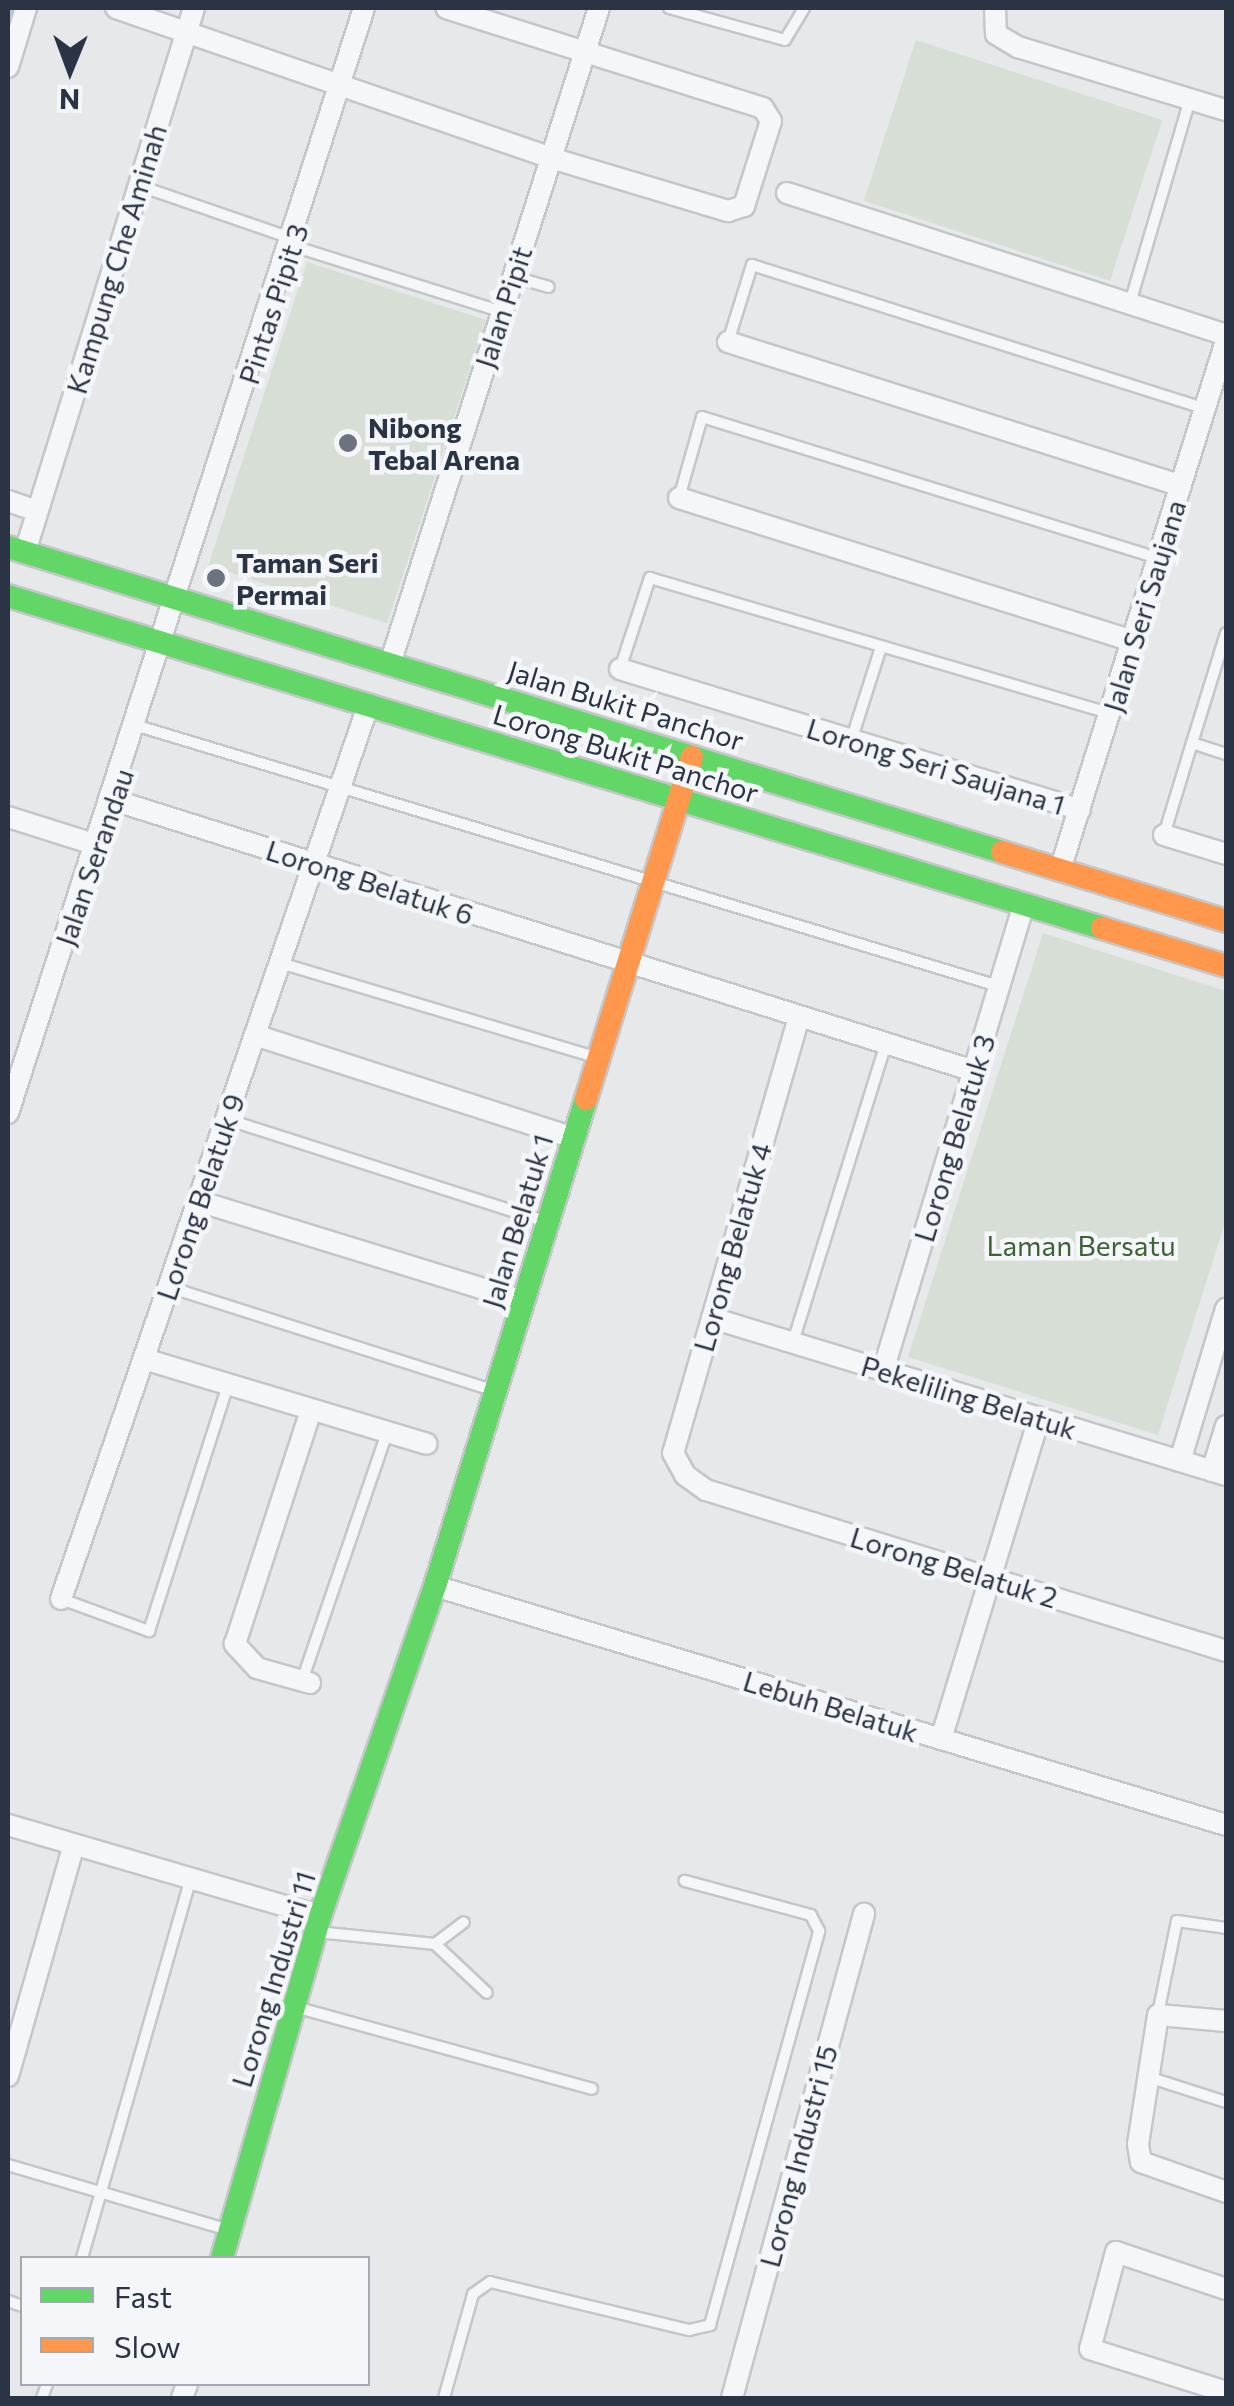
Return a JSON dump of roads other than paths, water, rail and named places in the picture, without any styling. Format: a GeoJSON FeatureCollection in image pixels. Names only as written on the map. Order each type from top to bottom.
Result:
{"type":"FeatureCollection","features":[{"type":"Feature","properties":{"kind":"street"},"geometry":{"type":"LineString","coordinates":[[8,67],[26,8]]}},
{"type":"Feature","properties":{"kind":"street"},"geometry":{"type":"LineString","coordinates":[[116,8],[551,158],[728,211],[744,206],[771,121],[762,108],[446,8]]}},
{"type":"Feature","properties":{"kind":"street","name":"Kampung Che Aminah"},"geometry":{"type":"LineString","coordinates":[[16,549],[37,511],[194,8]]}},
{"type":"Feature","properties":{"kind":"street","name":"Pintas Pipit 3"},"geometry":{"type":"LineString","coordinates":[[179,600],[364,8]]}},
{"type":"Feature","properties":{"kind":"street","name":"Jalan Pipit"},"geometry":{"type":"LineString","coordinates":[[390,664],[599,8]]}},
{"type":"Feature","properties":{"kind":"street"},"geometry":{"type":"LineString","coordinates":[[995,8],[996,34],[1018,47],[1226,110]]}},
{"type":"Feature","properties":{"kind":"street"},"geometry":{"type":"LineString","coordinates":[[787,193],[1226,338]]}},
{"type":"Feature","properties":{"kind":"street","name":"Jalan Seri Saujana"},"geometry":{"type":"LineString","coordinates":[[1060,870],[1226,338]]}},
{"type":"Feature","properties":{"kind":"street"},"geometry":{"type":"LineString","coordinates":[[728,342],[1181,486]]}},
{"type":"Feature","properties":{"kind":"street"},"geometry":{"type":"LineString","coordinates":[[679,498],[1133,641]]}},
{"type":"Feature","properties":{"kind":"street"},"geometry":{"type":"LineString","coordinates":[[8,501],[37,511]]}},
{"type":"Feature","properties":{"kind":"street","name":"Jalan Bukit Panchor"},"geometry":{"type":"LineString","coordinates":[[16,549],[1060,870],[1225,917]]}},
{"type":"Feature","properties":{"kind":"street","name":"Lorong Bukit Panchor"},"geometry":{"type":"LineString","coordinates":[[8,596],[1226,966]]}},
{"type":"Feature","properties":{"kind":"street","name":"Jalan Serandau"},"geometry":{"type":"LineString","coordinates":[[8,1114],[179,600]]}},
{"type":"Feature","properties":{"kind":"street","name":"Lorong Seri Saujana 1"},"geometry":{"type":"LineString","coordinates":[[620,669],[1080,810]]}},
{"type":"Feature","properties":{"kind":"street","name":"Lorong Belatuk 9"},"geometry":{"type":"LineString","coordinates":[[61,1599],[368,706]]}},
{"type":"Feature","properties":{"kind":"street","name":"Jalan Belatuk 1"},"geometry":{"type":"LineString","coordinates":[[393,1711],[692,757]]}},
{"type":"Feature","properties":{"kind":"street","name":"Lorong Belatuk 6"},"geometry":{"type":"LineString","coordinates":[[113,800],[974,1071]]}},
{"type":"Feature","properties":{"kind":"street"},"geometry":{"type":"LineString","coordinates":[[8,817],[98,845]]}},
{"type":"Feature","properties":{"kind":"street"},"geometry":{"type":"LineString","coordinates":[[1164,836],[1226,854]]}},
{"type":"Feature","properties":{"kind":"street","name":"Lorong Belatuk 3"},"geometry":{"type":"LineString","coordinates":[[883,1371],[1024,904]]}},
{"type":"Feature","properties":{"kind":"street","name":"Lorong Belatuk 4"},"geometry":{"type":"LineString","coordinates":[[685,1476],[673,1453],[799,1017]]}},
{"type":"Feature","properties":{"kind":"street"},"geometry":{"type":"LineString","coordinates":[[255,1035],[574,1138]]}},
{"type":"Feature","properties":{"kind":"street"},"geometry":{"type":"LineString","coordinates":[[198,1201],[523,1301]]}},
{"type":"Feature","properties":{"kind":"street"},"geometry":{"type":"LineString","coordinates":[[1180,1461],[1226,1310]]}},
{"type":"Feature","properties":{"kind":"street","name":"Pekeliling Belatuk"},"geometry":{"type":"LineString","coordinates":[[712,1318],[1219,1473]]}},
{"type":"Feature","properties":{"kind":"street"},"geometry":{"type":"LineString","coordinates":[[144,1360],[427,1444]]}},
{"type":"Feature","properties":{"kind":"street"},"geometry":{"type":"LineString","coordinates":[[306,1682],[257,1668],[235,1644],[312,1410]]}},
{"type":"Feature","properties":{"kind":"street"},"geometry":{"type":"LineString","coordinates":[[941,1739],[1039,1418]]}},
{"type":"Feature","properties":{"kind":"street"},"geometry":{"type":"LineString","coordinates":[[1219,1473],[1226,1426]]}},
{"type":"Feature","properties":{"kind":"street","name":"Lorong Belatuk 2"},"geometry":{"type":"LineString","coordinates":[[685,1476],[706,1490],[1226,1651]]}},
{"type":"Feature","properties":{"kind":"street","name":"Lebuh Belatuk"},"geometry":{"type":"LineString","coordinates":[[435,1586],[1226,1824]]}},
{"type":"Feature","properties":{"kind":"street","name":"Lorong Industri 11"},"geometry":{"type":"LineString","coordinates":[[223,2256],[318,1924],[393,1711]]}},
{"type":"Feature","properties":{"kind":"street"},"geometry":{"type":"LineString","coordinates":[[8,1825],[191,1878],[318,1924]]}},
{"type":"Feature","properties":{"kind":"street"},"geometry":{"type":"LineString","coordinates":[[8,2076],[74,1844]]}},
{"type":"Feature","properties":{"kind":"street","name":"Lorong Industri 15"},"geometry":{"type":"LineString","coordinates":[[732,2398],[864,1914]]}},
{"type":"Feature","properties":{"kind":"street"},"geometry":{"type":"LineString","coordinates":[[1226,2021],[1158,2016],[1144,2076],[1141,2162],[1226,2192]]}},
{"type":"Feature","properties":{"kind":"street"},"geometry":{"type":"LineString","coordinates":[[1226,2289],[1116,2252],[1090,2349],[1226,2392]]}},
{"type":"Feature","properties":{"kind":"lane"},"geometry":{"type":"LineString","coordinates":[[668,8],[785,40],[804,8]]}},
{"type":"Feature","properties":{"kind":"lane"},"geometry":{"type":"LineString","coordinates":[[1130,304],[1190,99]]}},
{"type":"Feature","properties":{"kind":"lane"},"geometry":{"type":"LineString","coordinates":[[139,186],[502,312]]}},
{"type":"Feature","properties":{"kind":"lane"},"geometry":{"type":"LineString","coordinates":[[728,342],[752,265],[1206,408]]}},
{"type":"Feature","properties":{"kind":"lane"},"geometry":{"type":"LineString","coordinates":[[513,276],[549,287]]}},
{"type":"Feature","properties":{"kind":"lane"},"geometry":{"type":"LineString","coordinates":[[679,498],[702,417],[1159,558]]}},
{"type":"Feature","properties":{"kind":"lane"},"geometry":{"type":"LineString","coordinates":[[620,669],[650,578],[1111,713]]}},
{"type":"Feature","properties":{"kind":"lane"},"geometry":{"type":"LineString","coordinates":[[1164,836],[1226,633]]}},
{"type":"Feature","properties":{"kind":"lane"},"geometry":{"type":"LineString","coordinates":[[852,741],[881,647]]}},
{"type":"Feature","properties":{"kind":"lane"},"geometry":{"type":"LineString","coordinates":[[138,726],[1000,986]]}},
{"type":"Feature","properties":{"kind":"lane"},"geometry":{"type":"LineString","coordinates":[[1192,744],[1226,754]]}},
{"type":"Feature","properties":{"kind":"lane"},"geometry":{"type":"LineString","coordinates":[[280,963],[598,1058]]}},
{"type":"Feature","properties":{"kind":"lane"},"geometry":{"type":"LineString","coordinates":[[792,1342],[886,1044]]}},
{"type":"Feature","properties":{"kind":"lane"},"geometry":{"type":"LineString","coordinates":[[226,1120],[548,1222]]}},
{"type":"Feature","properties":{"kind":"lane"},"geometry":{"type":"LineString","coordinates":[[169,1287],[496,1391]]}},
{"type":"Feature","properties":{"kind":"lane","name":"Lorong Belatuk 9"},"geometry":{"type":"LineString","coordinates":[[61,1599],[149,1632],[228,1384]]}},
{"type":"Feature","properties":{"kind":"lane"},"geometry":{"type":"LineString","coordinates":[[306,1682],[387,1432]]}},
{"type":"Feature","properties":{"kind":"lane"},"geometry":{"type":"LineString","coordinates":[[83,2256],[191,1878]]}},
{"type":"Feature","properties":{"kind":"lane"},"geometry":{"type":"LineString","coordinates":[[444,2398],[473,2294],[490,2282],[689,2330],[710,2325],[820,1931],[810,1915],[685,1882]]}},
{"type":"Feature","properties":{"kind":"lane"},"geometry":{"type":"LineString","coordinates":[[1158,2016],[1176,1921],[1226,1928]]}},
{"type":"Feature","properties":{"kind":"lane"},"geometry":{"type":"LineString","coordinates":[[435,1944],[464,1922]]}},
{"type":"Feature","properties":{"kind":"lane"},"geometry":{"type":"LineString","coordinates":[[318,1924],[435,1944],[487,1993]]}},
{"type":"Feature","properties":{"kind":"lane"},"geometry":{"type":"LineString","coordinates":[[294,2007],[592,2089]]}},
{"type":"Feature","properties":{"kind":"lane"},"geometry":{"type":"LineString","coordinates":[[1144,2076],[1226,2102]]}},
{"type":"Feature","properties":{"kind":"lane"},"geometry":{"type":"LineString","coordinates":[[8,2165],[230,2230]]}},
{"type":"Feature","properties":{"kind":"waterway"},"geometry":{"type":"LineString","coordinates":[[8,17],[10,8]]}},
{"type":"Feature","properties":{"kind":"place","name":"Nibong Tebal Arena"},"geometry":{"type":"Point","coordinates":[348,443]}},
{"type":"Feature","properties":{"kind":"place","name":"Taman Seri Permai"},"geometry":{"type":"Point","coordinates":[216,578]}},
{"type":"Feature","properties":{"kind":"park label","name":"Laman Bersatu"},"geometry":{"type":"Point","coordinates":[1081,1245]}}]}
